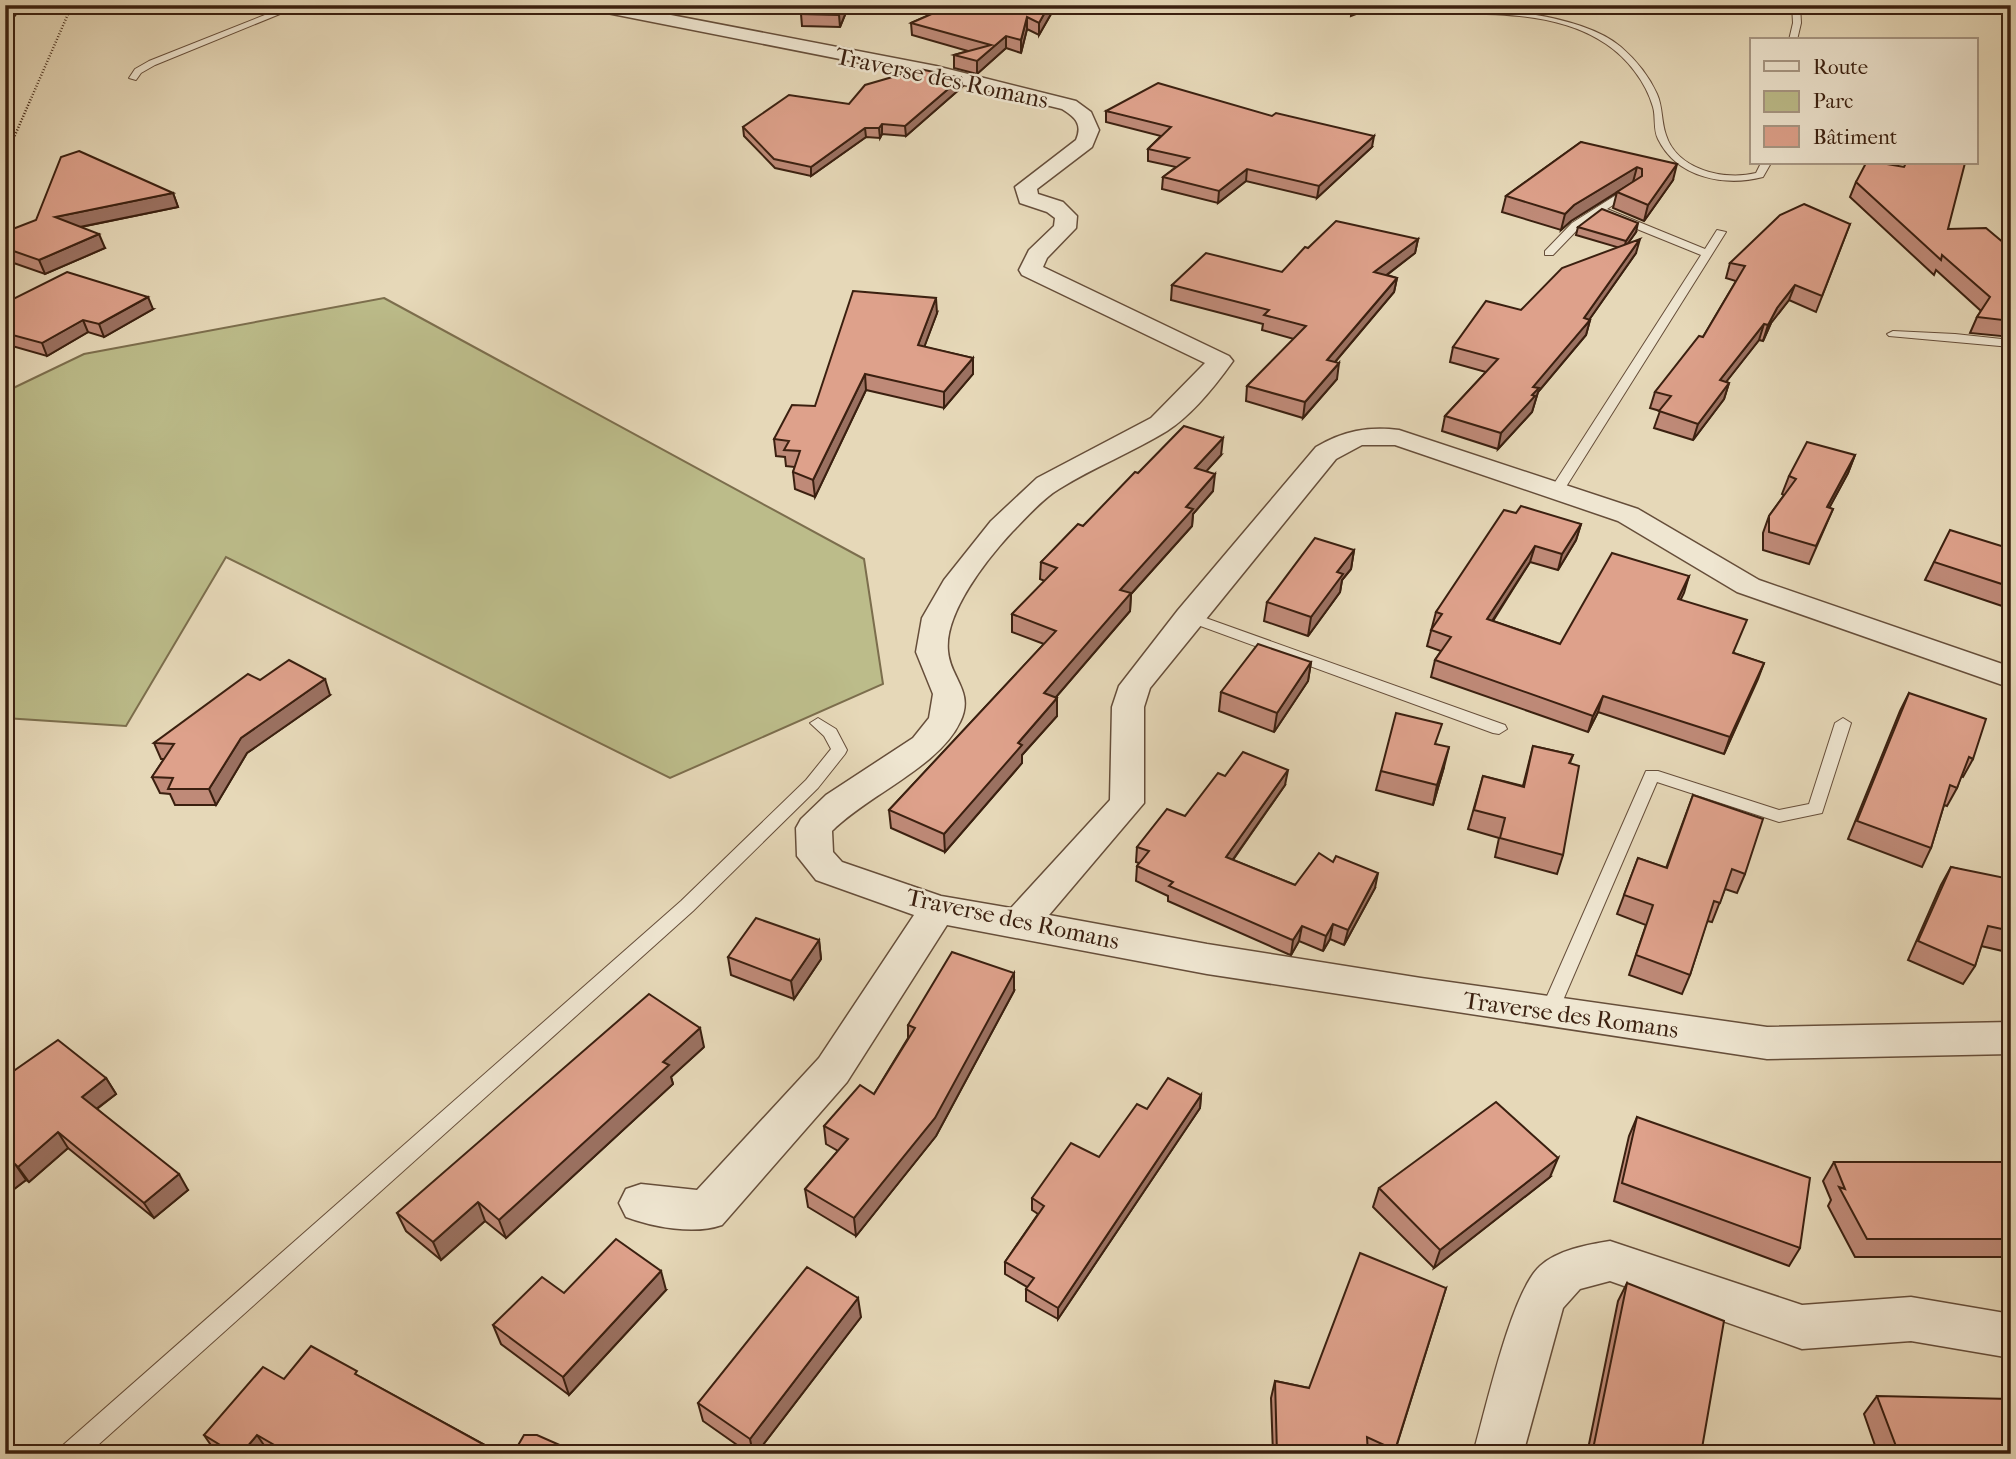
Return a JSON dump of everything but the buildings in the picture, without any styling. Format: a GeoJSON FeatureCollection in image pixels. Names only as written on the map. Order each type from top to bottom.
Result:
{"type":"FeatureCollection","features":[{"type":"Feature","properties":{"kind":"street","name":"Traverse des Romans"},"geometry":{"type":"LineString","coordinates":[[592,5],[936,72],[1069,106],[1083,114],[1090,122],[1090,135],[1085,144],[1026,187],[1028,198],[1055,207],[1066,216],[1065,228],[1037,255],[1030,270],[1220,361],[1185,401],[1160,424],[1047,484],[1001,527],[954,586],[937,618],[932,652],[949,694],[945,720],[925,746],[838,804],[814,828],[815,856],[830,871],[937,909],[1207,959],[1767,1043],[2011,1038]]}},
{"type":"Feature","properties":{"kind":"street"},"geometry":{"type":"LineString","coordinates":[[1020,923],[1127,803],[1128,707],[1135,686],[1326,453],[1349,438],[1376,434],[1399,438],[1628,515],[1748,586],[2011,678]]}},
{"type":"Feature","properties":{"kind":"street"},"geometry":{"type":"LineString","coordinates":[[641,1203],[706,1211],[833,1070],[937,909]]}},
{"type":"Feature","properties":{"kind":"street"},"geometry":{"type":"LineString","coordinates":[[1498,1454],[1537,1316],[1551,1285],[1578,1266],[1610,1261],[1802,1328],[1911,1319],[2011,1336]]}},
{"type":"Feature","properties":{"kind":"lane"},"geometry":{"type":"LineString","coordinates":[[133,78],[138,71],[152,63],[298,5]]}},
{"type":"Feature","properties":{"kind":"lane"},"geometry":{"type":"LineString","coordinates":[[1371,5],[1567,21],[1608,41],[1634,65],[1649,86],[1667,149],[1695,170],[1732,180],[1749,180],[1760,175],[1766,164]]}},
{"type":"Feature","properties":{"kind":"lane"},"geometry":{"type":"LineString","coordinates":[[1536,5],[1551,18]]}},
{"type":"Feature","properties":{"kind":"lane"},"geometry":{"type":"LineString","coordinates":[[1793,38],[1797,23],[1796,5]]}},
{"type":"Feature","properties":{"kind":"lane"},"geometry":{"type":"LineString","coordinates":[[1549,253],[1576,225],[1632,188]]}},
{"type":"Feature","properties":{"kind":"lane"},"geometry":{"type":"LineString","coordinates":[[1600,210],[1705,253]]}},
{"type":"Feature","properties":{"kind":"lane"},"geometry":{"type":"LineString","coordinates":[[1556,490],[1705,253],[1721,232]]}},
{"type":"Feature","properties":{"kind":"lane"},"geometry":{"type":"LineString","coordinates":[[1893,334],[1955,337],[2011,344]]}},
{"type":"Feature","properties":{"kind":"lane"},"geometry":{"type":"LineString","coordinates":[[1189,617],[1499,729]]}},
{"type":"Feature","properties":{"kind":"lane"},"geometry":{"type":"LineString","coordinates":[[70,1454],[687,906],[812,784],[839,750],[830,733],[818,723]]}},
{"type":"Feature","properties":{"kind":"lane"},"geometry":{"type":"LineString","coordinates":[[1549,1012],[1652,775],[1779,816],[1816,809],[1843,723]]}},
{"type":"Feature","properties":{"kind":"path"},"geometry":{"type":"LineString","coordinates":[[5,158],[72,5]]}},
{"type":"Feature","properties":{"kind":"green space"},"geometry":{"type":"Polygon","coordinates":[[[384,298],[864,559],[883,684],[670,778],[226,557],[126,726],[5,718],[5,392],[84,354],[384,298]]]}}]}
